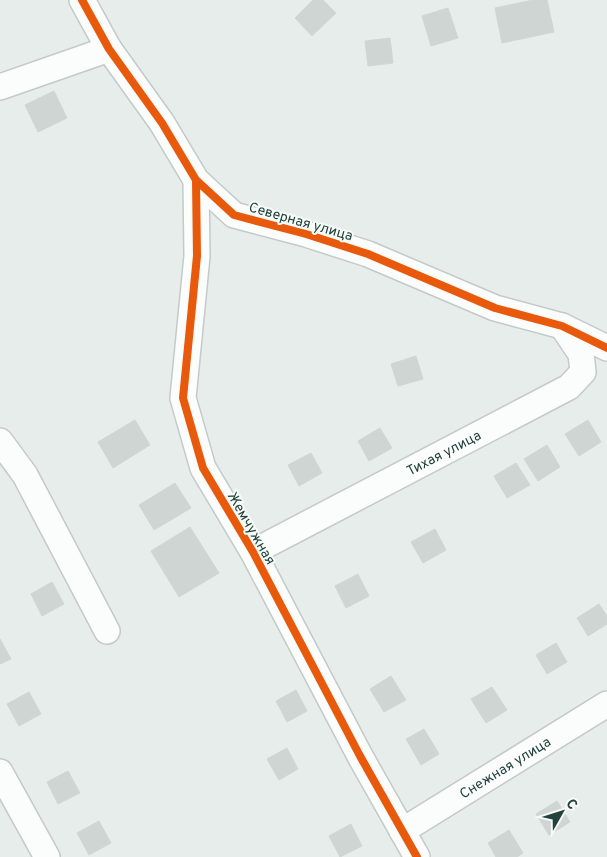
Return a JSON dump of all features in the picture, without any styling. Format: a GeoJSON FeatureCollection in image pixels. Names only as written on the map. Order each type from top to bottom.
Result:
{"type":"FeatureCollection","features":[{"type":"Feature","properties":{"kind":"street","name":"Северная улица"},"geometry":{"type":"LineString","coordinates":[[82,0],[109,49],[162,123],[196,180],[234,215],[306,234],[368,254],[495,308],[562,326],[607,348]]}},
{"type":"Feature","properties":{"kind":"street"},"geometry":{"type":"LineString","coordinates":[[0,87],[109,49]]}},
{"type":"Feature","properties":{"kind":"street","name":"Жемчужная"},"geometry":{"type":"LineString","coordinates":[[196,180],[197,256],[183,398],[203,468],[253,552],[417,857]]}},
{"type":"Feature","properties":{"kind":"street","name":"Тихая улица"},"geometry":{"type":"LineString","coordinates":[[253,552],[569,387],[583,372],[581,354],[562,326]]}},
{"type":"Feature","properties":{"kind":"street"},"geometry":{"type":"LineString","coordinates":[[0,441],[25,474],[107,631]]}},
{"type":"Feature","properties":{"kind":"street","name":"Снежная улица"},"geometry":{"type":"LineString","coordinates":[[402,831],[607,704]]}},
{"type":"Feature","properties":{"kind":"street"},"geometry":{"type":"LineString","coordinates":[[0,772],[46,857]]}},
{"type":"Feature","properties":{"kind":"building"},"geometry":{"type":"Polygon","coordinates":[[[313,0],[323,0],[336,13],[312,36],[295,18],[313,0]]]}},
{"type":"Feature","properties":{"kind":"building"},"geometry":{"type":"Polygon","coordinates":[[[533,0],[547,0],[554,32],[502,43],[495,8],[533,0]]]}},
{"type":"Feature","properties":{"kind":"building"},"geometry":{"type":"Polygon","coordinates":[[[448,8],[458,38],[431,46],[422,16],[448,8]]]}},
{"type":"Feature","properties":{"kind":"building"},"geometry":{"type":"Polygon","coordinates":[[[390,38],[393,63],[368,66],[365,41],[390,38]]]}},
{"type":"Feature","properties":{"kind":"building"},"geometry":{"type":"Polygon","coordinates":[[[54,91],[67,118],[38,132],[25,105],[54,91]]]}},
{"type":"Feature","properties":{"kind":"building"},"geometry":{"type":"Polygon","coordinates":[[[416,356],[423,379],[398,386],[391,364],[416,356]]]}},
{"type":"Feature","properties":{"kind":"building"},"geometry":{"type":"Polygon","coordinates":[[[135,420],[150,445],[113,468],[98,442],[135,420]]]}},
{"type":"Feature","properties":{"kind":"building"},"geometry":{"type":"Polygon","coordinates":[[[588,420],[601,442],[579,456],[565,434],[588,420]]]}},
{"type":"Feature","properties":{"kind":"building"},"geometry":{"type":"Polygon","coordinates":[[[380,428],[392,448],[369,461],[358,441],[380,428]]]}},
{"type":"Feature","properties":{"kind":"building"},"geometry":{"type":"Polygon","coordinates":[[[547,445],[560,467],[538,481],[524,459],[547,445]]]}},
{"type":"Feature","properties":{"kind":"building"},"geometry":{"type":"Polygon","coordinates":[[[311,453],[322,473],[299,486],[288,465],[311,453]]]}},
{"type":"Feature","properties":{"kind":"building"},"geometry":{"type":"Polygon","coordinates":[[[516,463],[530,485],[507,498],[494,476],[516,463]]]}},
{"type":"Feature","properties":{"kind":"building"},"geometry":{"type":"Polygon","coordinates":[[[175,483],[191,508],[154,530],[139,505],[175,483]]]}},
{"type":"Feature","properties":{"kind":"building"},"geometry":{"type":"Polygon","coordinates":[[[190,527],[219,573],[179,597],[151,551],[190,527]]]}},
{"type":"Feature","properties":{"kind":"building"},"geometry":{"type":"Polygon","coordinates":[[[435,529],[446,550],[423,563],[411,542],[435,529]]]}},
{"type":"Feature","properties":{"kind":"building"},"geometry":{"type":"Polygon","coordinates":[[[358,574],[369,596],[346,608],[335,586],[358,574]]]}},
{"type":"Feature","properties":{"kind":"building"},"geometry":{"type":"Polygon","coordinates":[[[52,582],[64,604],[42,616],[31,594],[52,582]]]}},
{"type":"Feature","properties":{"kind":"building"},"geometry":{"type":"Polygon","coordinates":[[[599,604],[607,616],[607,624],[588,636],[577,618],[599,604]]]}},
{"type":"Feature","properties":{"kind":"building"},"geometry":{"type":"Polygon","coordinates":[[[0,639],[11,659],[0,664],[0,639]]]}},
{"type":"Feature","properties":{"kind":"building"},"geometry":{"type":"Polygon","coordinates":[[[556,643],[567,662],[547,674],[536,655],[556,643]]]}},
{"type":"Feature","properties":{"kind":"building"},"geometry":{"type":"Polygon","coordinates":[[[391,676],[406,700],[384,712],[370,689],[391,676]]]}},
{"type":"Feature","properties":{"kind":"building"},"geometry":{"type":"Polygon","coordinates":[[[492,687],[507,710],[486,723],[471,699],[492,687]]]}},
{"type":"Feature","properties":{"kind":"building"},"geometry":{"type":"Polygon","coordinates":[[[296,690],[307,711],[287,722],[276,701],[296,690]]]}},
{"type":"Feature","properties":{"kind":"building"},"geometry":{"type":"Polygon","coordinates":[[[29,692],[41,714],[19,726],[7,704],[29,692]]]}},
{"type":"Feature","properties":{"kind":"building"},"geometry":{"type":"Polygon","coordinates":[[[424,729],[439,754],[421,765],[406,739],[424,729]]]}},
{"type":"Feature","properties":{"kind":"building"},"geometry":{"type":"Polygon","coordinates":[[[287,748],[298,769],[279,780],[267,759],[287,748]]]}},
{"type":"Feature","properties":{"kind":"building"},"geometry":{"type":"Polygon","coordinates":[[[68,771],[80,793],[58,804],[47,782],[68,771]]]}},
{"type":"Feature","properties":{"kind":"building"},"geometry":{"type":"Polygon","coordinates":[[[557,801],[570,822],[549,835],[536,814],[557,801]]]}},
{"type":"Feature","properties":{"kind":"building"},"geometry":{"type":"Polygon","coordinates":[[[99,821],[111,843],[89,855],[77,833],[99,821]]]}},
{"type":"Feature","properties":{"kind":"building"},"geometry":{"type":"Polygon","coordinates":[[[351,824],[362,846],[340,857],[329,836],[351,824]]]}},
{"type":"Feature","properties":{"kind":"building"},"geometry":{"type":"Polygon","coordinates":[[[509,830],[523,853],[517,857],[496,857],[488,843],[509,830]]]}},
{"type":"Feature","properties":{"kind":"cycle path"},"geometry":{"type":"LineString","coordinates":[[82,0],[109,49],[162,123],[196,180],[234,215],[306,234],[368,254],[495,308],[562,326],[607,348]]}},
{"type":"Feature","properties":{"kind":"cycle path"},"geometry":{"type":"LineString","coordinates":[[196,180],[197,256],[183,398],[203,468],[253,552],[360,756],[417,857]]}}]}
